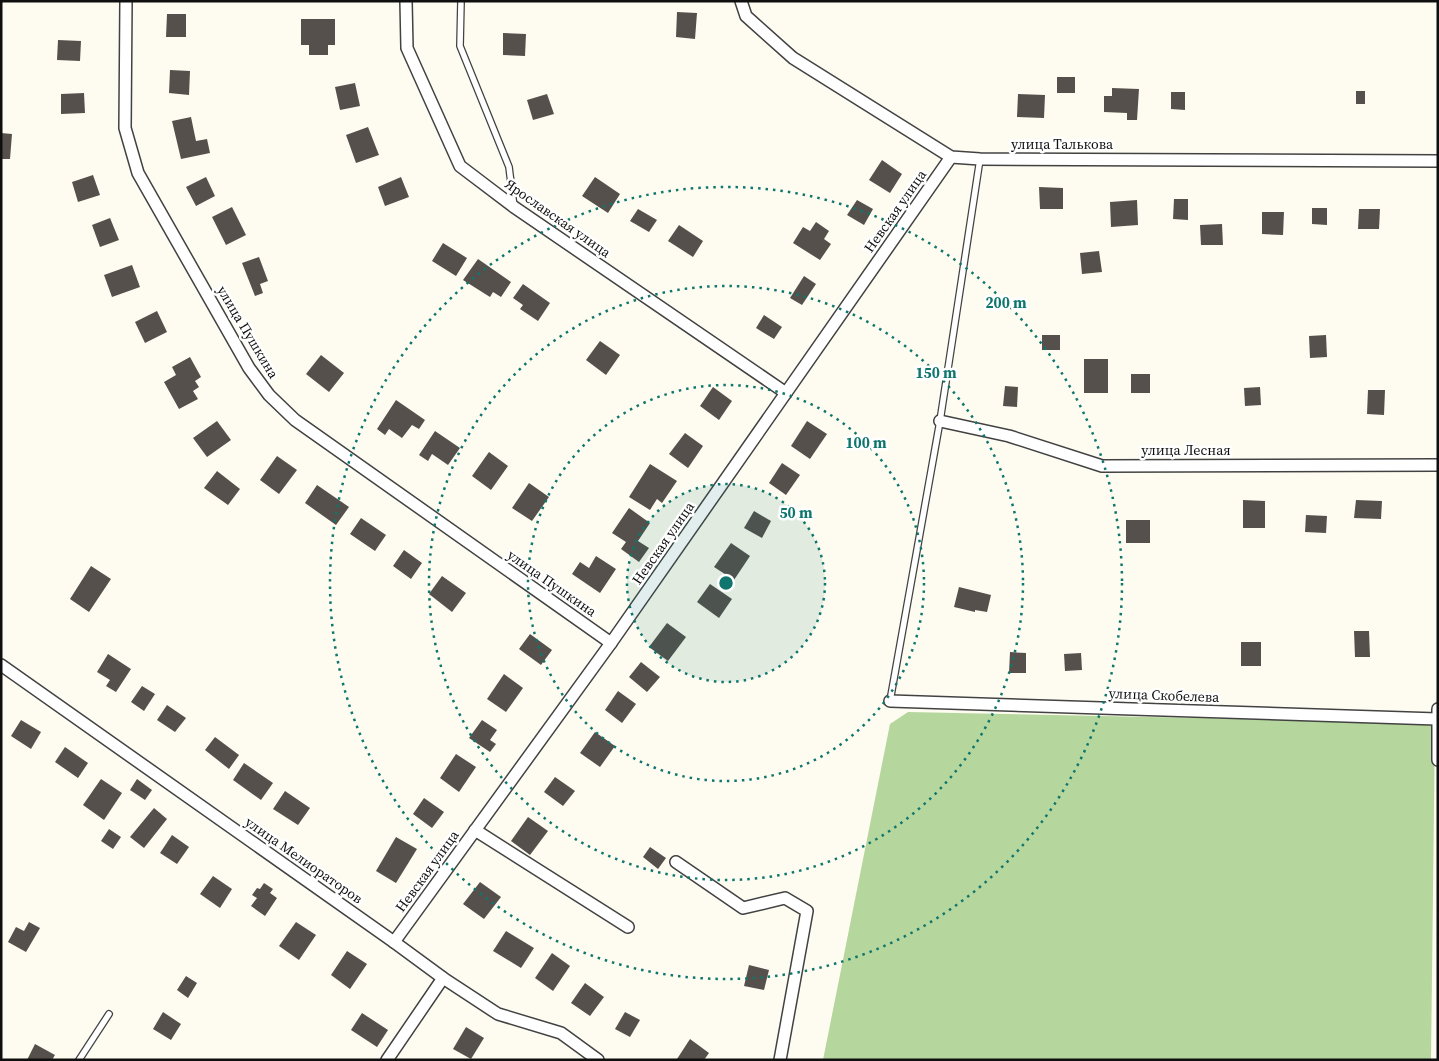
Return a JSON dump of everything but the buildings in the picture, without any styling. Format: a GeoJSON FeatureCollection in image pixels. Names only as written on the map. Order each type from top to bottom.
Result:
{"type":"FeatureCollection","features":[{"type":"Feature","properties":{"kind":"street","name":"улица Пушкина"},"geometry":{"type":"LineString","coordinates":[[126,1],[125,128],[138,173],[249,368],[269,394],[295,420],[611,643]]}},
{"type":"Feature","properties":{"kind":"street","name":"Ярославская улица"},"geometry":{"type":"LineString","coordinates":[[406,1],[407,48],[460,166],[514,207],[786,393]]}},
{"type":"Feature","properties":{"kind":"street","name":"улица Талькова"},"geometry":{"type":"LineString","coordinates":[[741,1],[746,16],[793,58],[951,157],[980,159],[1438,161]]}},
{"type":"Feature","properties":{"kind":"street","name":"Невская улица"},"geometry":{"type":"LineString","coordinates":[[394,942],[611,643],[951,157]]}},
{"type":"Feature","properties":{"kind":"street","name":"улица Лесная"},"geometry":{"type":"LineString","coordinates":[[940,421],[1009,436],[1102,466],[1438,465]]}},
{"type":"Feature","properties":{"kind":"street","name":"улица Мелиораторов"},"geometry":{"type":"LineString","coordinates":[[1,665],[443,978],[498,1014],[561,1033],[598,1060]]}},
{"type":"Feature","properties":{"kind":"street","name":"улица Скобелева"},"geometry":{"type":"LineString","coordinates":[[890,701],[1438,719]]}},
{"type":"Feature","properties":{"kind":"street"},"geometry":{"type":"LineString","coordinates":[[1438,709],[1438,760]]}},
{"type":"Feature","properties":{"kind":"street"},"geometry":{"type":"LineString","coordinates":[[476,830],[628,927]]}},
{"type":"Feature","properties":{"kind":"street"},"geometry":{"type":"LineString","coordinates":[[676,862],[743,908],[785,898],[807,911],[780,1060]]}},
{"type":"Feature","properties":{"kind":"street"},"geometry":{"type":"LineString","coordinates":[[387,1060],[443,978]]}},
{"type":"Feature","properties":{"kind":"lane"},"geometry":{"type":"LineString","coordinates":[[461,1],[460,46],[509,167],[514,207]]}},
{"type":"Feature","properties":{"kind":"lane"},"geometry":{"type":"LineString","coordinates":[[890,701],[940,421],[980,159]]}},
{"type":"Feature","properties":{"kind":"lane"},"geometry":{"type":"LineString","coordinates":[[79,1060],[109,1014]]}},
{"type":"Feature","properties":{"kind":"green space"},"geometry":{"type":"Polygon","coordinates":[[[908,712],[1435,723],[1431,1060],[823,1060],[890,724],[908,712]]]}}]}
